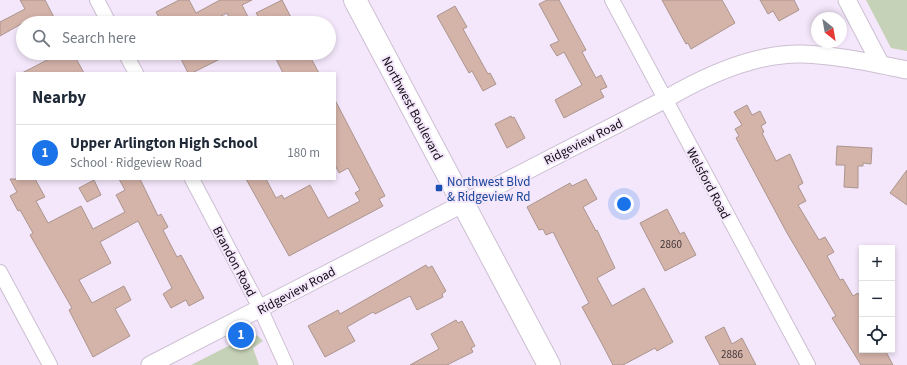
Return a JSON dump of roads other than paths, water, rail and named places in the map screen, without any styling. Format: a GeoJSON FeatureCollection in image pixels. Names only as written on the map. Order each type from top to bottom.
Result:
{"type":"FeatureCollection","features":[{"type":"Feature","properties":{"kind":"main road","name":"Northwest Boulevard"},"geometry":{"type":"LineString","coordinates":[[355,0],[549,365]]}},
{"type":"Feature","properties":{"kind":"street"},"geometry":{"type":"LineString","coordinates":[[97,0],[105,16]]}},
{"type":"Feature","properties":{"kind":"street","name":"Welsford Road"},"geometry":{"type":"LineString","coordinates":[[612,0],[664,100],[808,365]]}},
{"type":"Feature","properties":{"kind":"street"},"geometry":{"type":"LineString","coordinates":[[847,0],[881,65]]}},
{"type":"Feature","properties":{"kind":"street","name":"Ridgeview Road"},"geometry":{"type":"LineString","coordinates":[[150,365],[463,202],[664,100],[691,84],[726,70],[765,59],[801,54],[846,58],[907,70]]}},
{"type":"Feature","properties":{"kind":"street"},"geometry":{"type":"LineString","coordinates":[[129,60],[135,72]]}},
{"type":"Feature","properties":{"kind":"street","name":"Brandon Road"},"geometry":{"type":"LineString","coordinates":[[193,180],[260,308],[286,365]]}},
{"type":"Feature","properties":{"kind":"street"},"geometry":{"type":"LineString","coordinates":[[0,272],[50,365]]}},
{"type":"Feature","properties":{"kind":"place","name":"Northwest Blvd & Ridgeview Rd"},"geometry":{"type":"Point","coordinates":[439,188]}},
{"type":"Feature","properties":{"kind":"place","name":"Upper Arlington High School"},"geometry":{"type":"Point","coordinates":[241,335]}}]}
